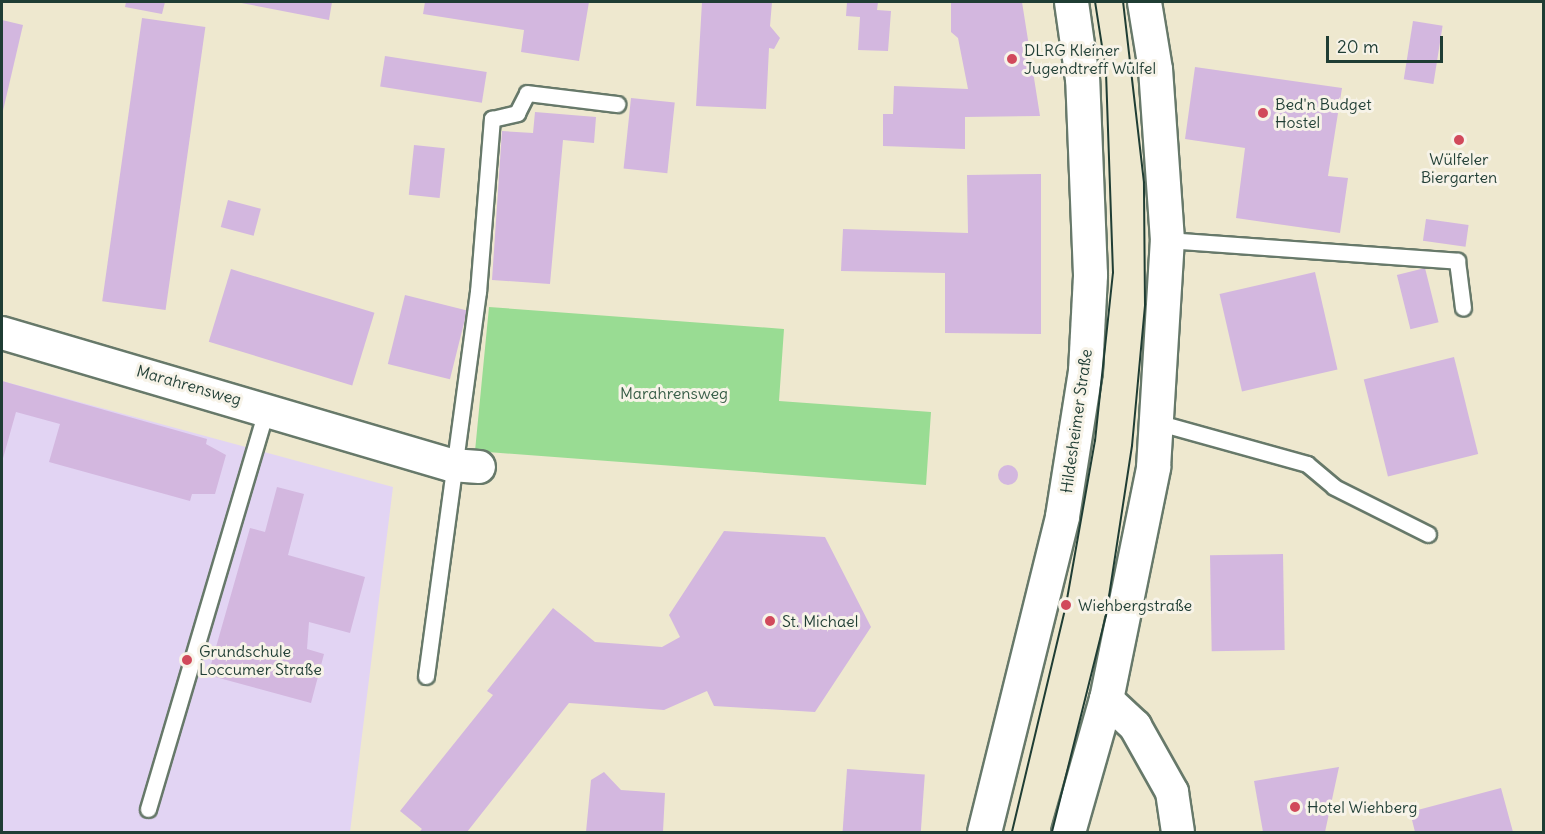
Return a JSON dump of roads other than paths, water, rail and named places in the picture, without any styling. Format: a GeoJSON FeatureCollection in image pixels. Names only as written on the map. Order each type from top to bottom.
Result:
{"type":"FeatureCollection","features":[{"type":"Feature","properties":{"kind":"main road","name":"Hildesheimer Straße"},"geometry":{"type":"LineString","coordinates":[[984,832],[1062,516],[1085,371],[1090,274],[1082,79],[1071,2]]}},
{"type":"Feature","properties":{"kind":"main road"},"geometry":{"type":"LineString","coordinates":[[1068,832],[1106,699],[1153,467],[1167,240],[1155,69],[1144,2]]}},
{"type":"Feature","properties":{"kind":"street","name":"Marahrensweg"},"geometry":{"type":"LineString","coordinates":[[2,333],[465,466]]}},
{"type":"Feature","properties":{"kind":"street"},"geometry":{"type":"LineString","coordinates":[[1106,699],[1135,726],[1172,792],[1178,832]]}},
{"type":"Feature","properties":{"kind":"lane"},"geometry":{"type":"LineString","coordinates":[[426,676],[465,466],[492,119],[518,113],[527,93],[617,104]]}},
{"type":"Feature","properties":{"kind":"lane"},"geometry":{"type":"LineString","coordinates":[[1167,240],[1457,261],[1463,308]]}},
{"type":"Feature","properties":{"kind":"lane"},"geometry":{"type":"LineString","coordinates":[[148,809],[267,408]]}},
{"type":"Feature","properties":{"kind":"lane"},"geometry":{"type":"LineString","coordinates":[[1156,422],[1306,464],[1334,487],[1428,534]]}},
{"type":"Feature","properties":{"kind":"tram line"},"geometry":{"type":"LineString","coordinates":[[1012,832],[1066,605],[1095,441],[1113,273],[1106,72],[1095,2]]}},
{"type":"Feature","properties":{"kind":"tram line"},"geometry":{"type":"LineString","coordinates":[[1052,832],[1106,616],[1132,446],[1145,305],[1144,183],[1123,2]]}},
{"type":"Feature","properties":{"kind":"place","name":"DLRG Kleiner Jugendtreff Wülfel"},"geometry":{"type":"Point","coordinates":[1012,59]}},
{"type":"Feature","properties":{"kind":"place","name":"Bed'n Budget Hostel"},"geometry":{"type":"Point","coordinates":[1263,113]}},
{"type":"Feature","properties":{"kind":"place","name":"Wülfeler Biergarten"},"geometry":{"type":"Point","coordinates":[1459,140]}},
{"type":"Feature","properties":{"kind":"place","name":"Wiehbergstraße"},"geometry":{"type":"Point","coordinates":[1066,605]}},
{"type":"Feature","properties":{"kind":"place","name":"St. Michael"},"geometry":{"type":"Point","coordinates":[770,621]}},
{"type":"Feature","properties":{"kind":"place","name":"Grundschule Loccumer Straße"},"geometry":{"type":"Point","coordinates":[187,660]}},
{"type":"Feature","properties":{"kind":"place","name":"Hotel Wiehberg"},"geometry":{"type":"Point","coordinates":[1295,807]}}]}
